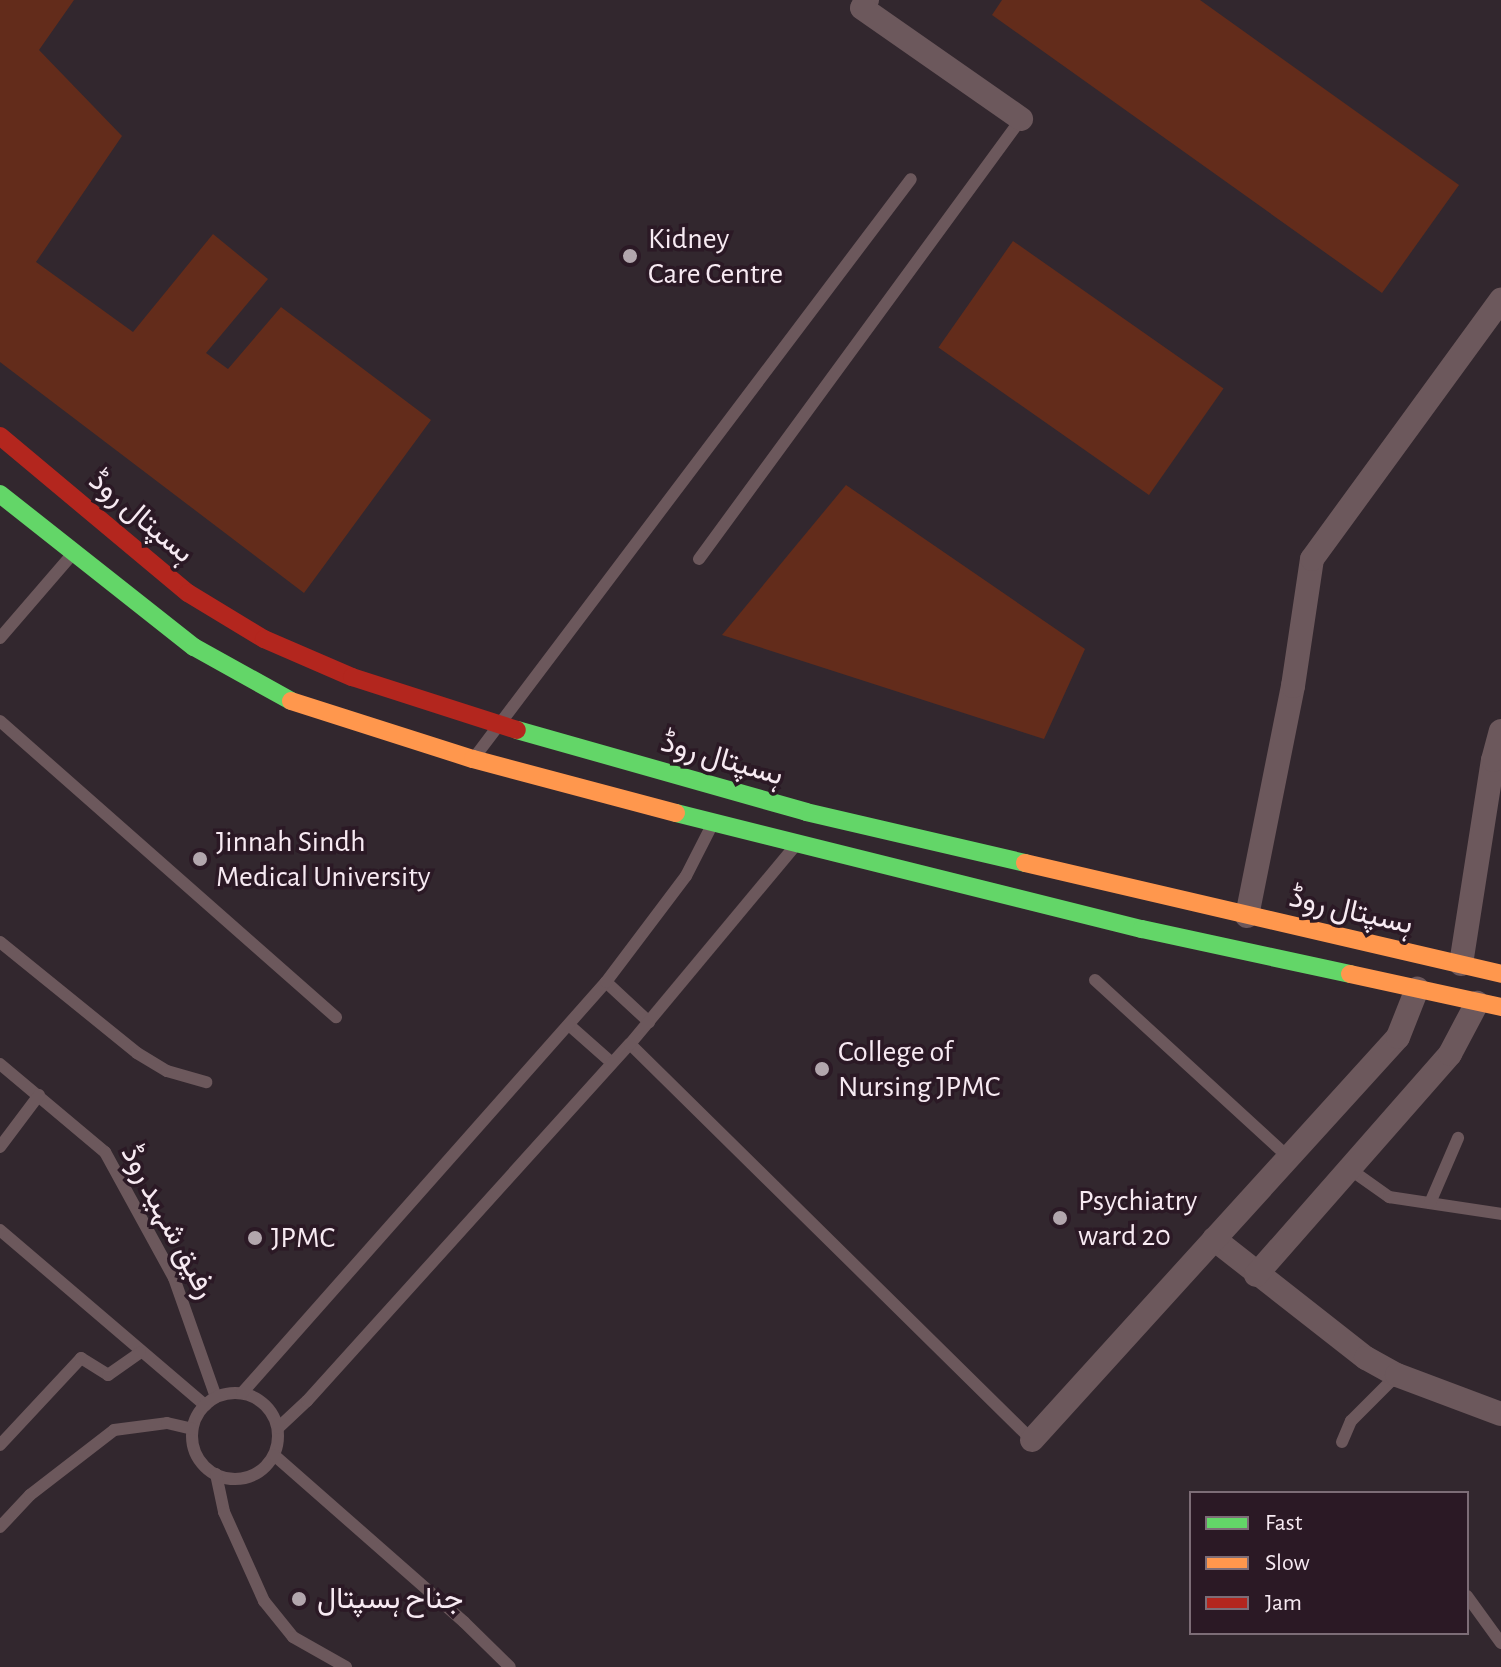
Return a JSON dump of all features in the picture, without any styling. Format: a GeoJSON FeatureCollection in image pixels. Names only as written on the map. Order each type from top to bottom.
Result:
{"type":"FeatureCollection","features":[{"type":"Feature","properties":{"kind":"main road","name":"ہسپتال روڈ"},"geometry":{"type":"LineString","coordinates":[[0,436],[188,593],[264,639],[352,677],[501,726],[806,812],[1501,974]]}},
{"type":"Feature","properties":{"kind":"main road","name":"ہسپتال روڈ"},"geometry":{"type":"LineString","coordinates":[[0,494],[72,554],[194,647],[286,699],[473,759],[796,845],[1142,929],[1489,1005]]}},
{"type":"Feature","properties":{"kind":"street"},"geometry":{"type":"LineString","coordinates":[[867,0],[862,8],[1021,119]]}},
{"type":"Feature","properties":{"kind":"street"},"geometry":{"type":"LineString","coordinates":[[1247,916],[1293,686],[1312,559],[1501,300]]}},
{"type":"Feature","properties":{"kind":"street"},"geometry":{"type":"LineString","coordinates":[[1461,964],[1493,760],[1501,731]]}},
{"type":"Feature","properties":{"kind":"street"},"geometry":{"type":"LineString","coordinates":[[1032,1440],[1398,1037],[1417,989]]}},
{"type":"Feature","properties":{"kind":"street"},"geometry":{"type":"LineString","coordinates":[[1256,1275],[1351,1170],[1489,1005]]}},
{"type":"Feature","properties":{"kind":"street"},"geometry":{"type":"LineString","coordinates":[[1214,1239],[1256,1275],[1366,1358],[1397,1375],[1501,1414]]}},
{"type":"Feature","properties":{"kind":"lane"},"geometry":{"type":"LineString","coordinates":[[699,559],[1021,119]]}},
{"type":"Feature","properties":{"kind":"lane"},"geometry":{"type":"LineString","coordinates":[[473,759],[501,726],[911,179]]}},
{"type":"Feature","properties":{"kind":"lane"},"geometry":{"type":"LineString","coordinates":[[0,638],[72,554]]}},
{"type":"Feature","properties":{"kind":"lane"},"geometry":{"type":"LineString","coordinates":[[0,721],[336,1017]]}},
{"type":"Feature","properties":{"kind":"lane"},"geometry":{"type":"LineString","coordinates":[[346,1667],[293,1637],[264,1601],[224,1512],[216,1474],[197,1456],[192,1429],[210,1401],[242,1393],[569,1025],[606,982],[686,876],[714,823]]}},
{"type":"Feature","properties":{"kind":"lane"},"geometry":{"type":"LineString","coordinates":[[278,1428],[307,1401],[630,1044],[796,845]]}},
{"type":"Feature","properties":{"kind":"lane"},"geometry":{"type":"LineString","coordinates":[[0,942],[137,1053],[167,1071],[206,1082]]}},
{"type":"Feature","properties":{"kind":"lane"},"geometry":{"type":"LineString","coordinates":[[1095,980],[1289,1158]]}},
{"type":"Feature","properties":{"kind":"lane"},"geometry":{"type":"LineString","coordinates":[[606,982],[649,1022]]}},
{"type":"Feature","properties":{"kind":"lane"},"geometry":{"type":"LineString","coordinates":[[569,1025],[612,1063]]}},
{"type":"Feature","properties":{"kind":"lane"},"geometry":{"type":"LineString","coordinates":[[630,1044],[1032,1440]]}},
{"type":"Feature","properties":{"kind":"lane","name":"رفیق شہید روڈ"},"geometry":{"type":"LineString","coordinates":[[0,1064],[105,1152],[174,1278],[210,1401]]}},
{"type":"Feature","properties":{"kind":"lane"},"geometry":{"type":"LineString","coordinates":[[0,1147],[39,1095]]}},
{"type":"Feature","properties":{"kind":"lane"},"geometry":{"type":"LineString","coordinates":[[1430,1203],[1458,1138]]}},
{"type":"Feature","properties":{"kind":"lane"},"geometry":{"type":"LineString","coordinates":[[1351,1170],[1380,1193],[1501,1214]]}},
{"type":"Feature","properties":{"kind":"lane"},"geometry":{"type":"LineString","coordinates":[[0,1230],[140,1353],[210,1401]]}},
{"type":"Feature","properties":{"kind":"lane"},"geometry":{"type":"LineString","coordinates":[[0,1445],[81,1358],[108,1375],[140,1353]]}},
{"type":"Feature","properties":{"kind":"lane"},"geometry":{"type":"LineString","coordinates":[[1342,1442],[1351,1421],[1397,1375]]}},
{"type":"Feature","properties":{"kind":"lane"},"geometry":{"type":"LineString","coordinates":[[216,1474],[242,1478],[256,1474],[274,1455],[278,1428],[266,1405],[242,1393]]}},
{"type":"Feature","properties":{"kind":"lane"},"geometry":{"type":"LineString","coordinates":[[0,1527],[30,1495],[114,1430],[167,1423],[192,1429]]}},
{"type":"Feature","properties":{"kind":"lane"},"geometry":{"type":"LineString","coordinates":[[274,1455],[464,1622],[510,1667]]}},
{"type":"Feature","properties":{"kind":"lane"},"geometry":{"type":"LineString","coordinates":[[1469,1598],[1499,1634]]}},
{"type":"Feature","properties":{"kind":"shaded area"},"geometry":{"type":"Polygon","coordinates":[[[0,0],[74,0],[39,50],[122,136],[36,262],[133,332],[213,234],[268,279],[206,353],[228,369],[281,307],[431,420],[304,593],[0,362],[0,0]]]}},
{"type":"Feature","properties":{"kind":"shaded area"},"geometry":{"type":"Polygon","coordinates":[[[1002,0],[1200,0],[1459,185],[1382,293],[992,15],[1002,0]]]}},
{"type":"Feature","properties":{"kind":"shaded area"},"geometry":{"type":"Polygon","coordinates":[[[1013,241],[1224,388],[1149,495],[938,347],[1013,241]]]}},
{"type":"Feature","properties":{"kind":"shaded area"},"geometry":{"type":"Polygon","coordinates":[[[846,485],[1085,649],[1044,739],[722,635],[846,485]]]}},
{"type":"Feature","properties":{"kind":"traffic: fast"},"geometry":{"type":"LineString","coordinates":[[0,494],[194,647],[291,701]]}},
{"type":"Feature","properties":{"kind":"traffic: fast"},"geometry":{"type":"LineString","coordinates":[[517,730],[806,812],[1025,863]]}},
{"type":"Feature","properties":{"kind":"traffic: fast"},"geometry":{"type":"LineString","coordinates":[[676,813],[1142,929],[1350,974]]}},
{"type":"Feature","properties":{"kind":"traffic: slow"},"geometry":{"type":"LineString","coordinates":[[291,701],[473,759],[676,813]]}},
{"type":"Feature","properties":{"kind":"traffic: slow"},"geometry":{"type":"LineString","coordinates":[[1025,863],[1501,974]]}},
{"type":"Feature","properties":{"kind":"traffic: slow"},"geometry":{"type":"LineString","coordinates":[[1350,974],[1501,1007]]}},
{"type":"Feature","properties":{"kind":"traffic: jam"},"geometry":{"type":"LineString","coordinates":[[0,436],[188,593],[264,639],[352,677],[517,730]]}},
{"type":"Feature","properties":{"kind":"place","name":"Kidney Care Centre"},"geometry":{"type":"Point","coordinates":[630,256]}},
{"type":"Feature","properties":{"kind":"place","name":"Jinnah Sindh Medical University"},"geometry":{"type":"Point","coordinates":[200,859]}},
{"type":"Feature","properties":{"kind":"place","name":"College of Nursing JPMC"},"geometry":{"type":"Point","coordinates":[822,1069]}},
{"type":"Feature","properties":{"kind":"place","name":"Psychiatry ward 20"},"geometry":{"type":"Point","coordinates":[1060,1218]}},
{"type":"Feature","properties":{"kind":"place","name":"JPMC"},"geometry":{"type":"Point","coordinates":[255,1238]}},
{"type":"Feature","properties":{"kind":"place","name":"جناح ہسپتال"},"geometry":{"type":"Point","coordinates":[299,1599]}}]}
